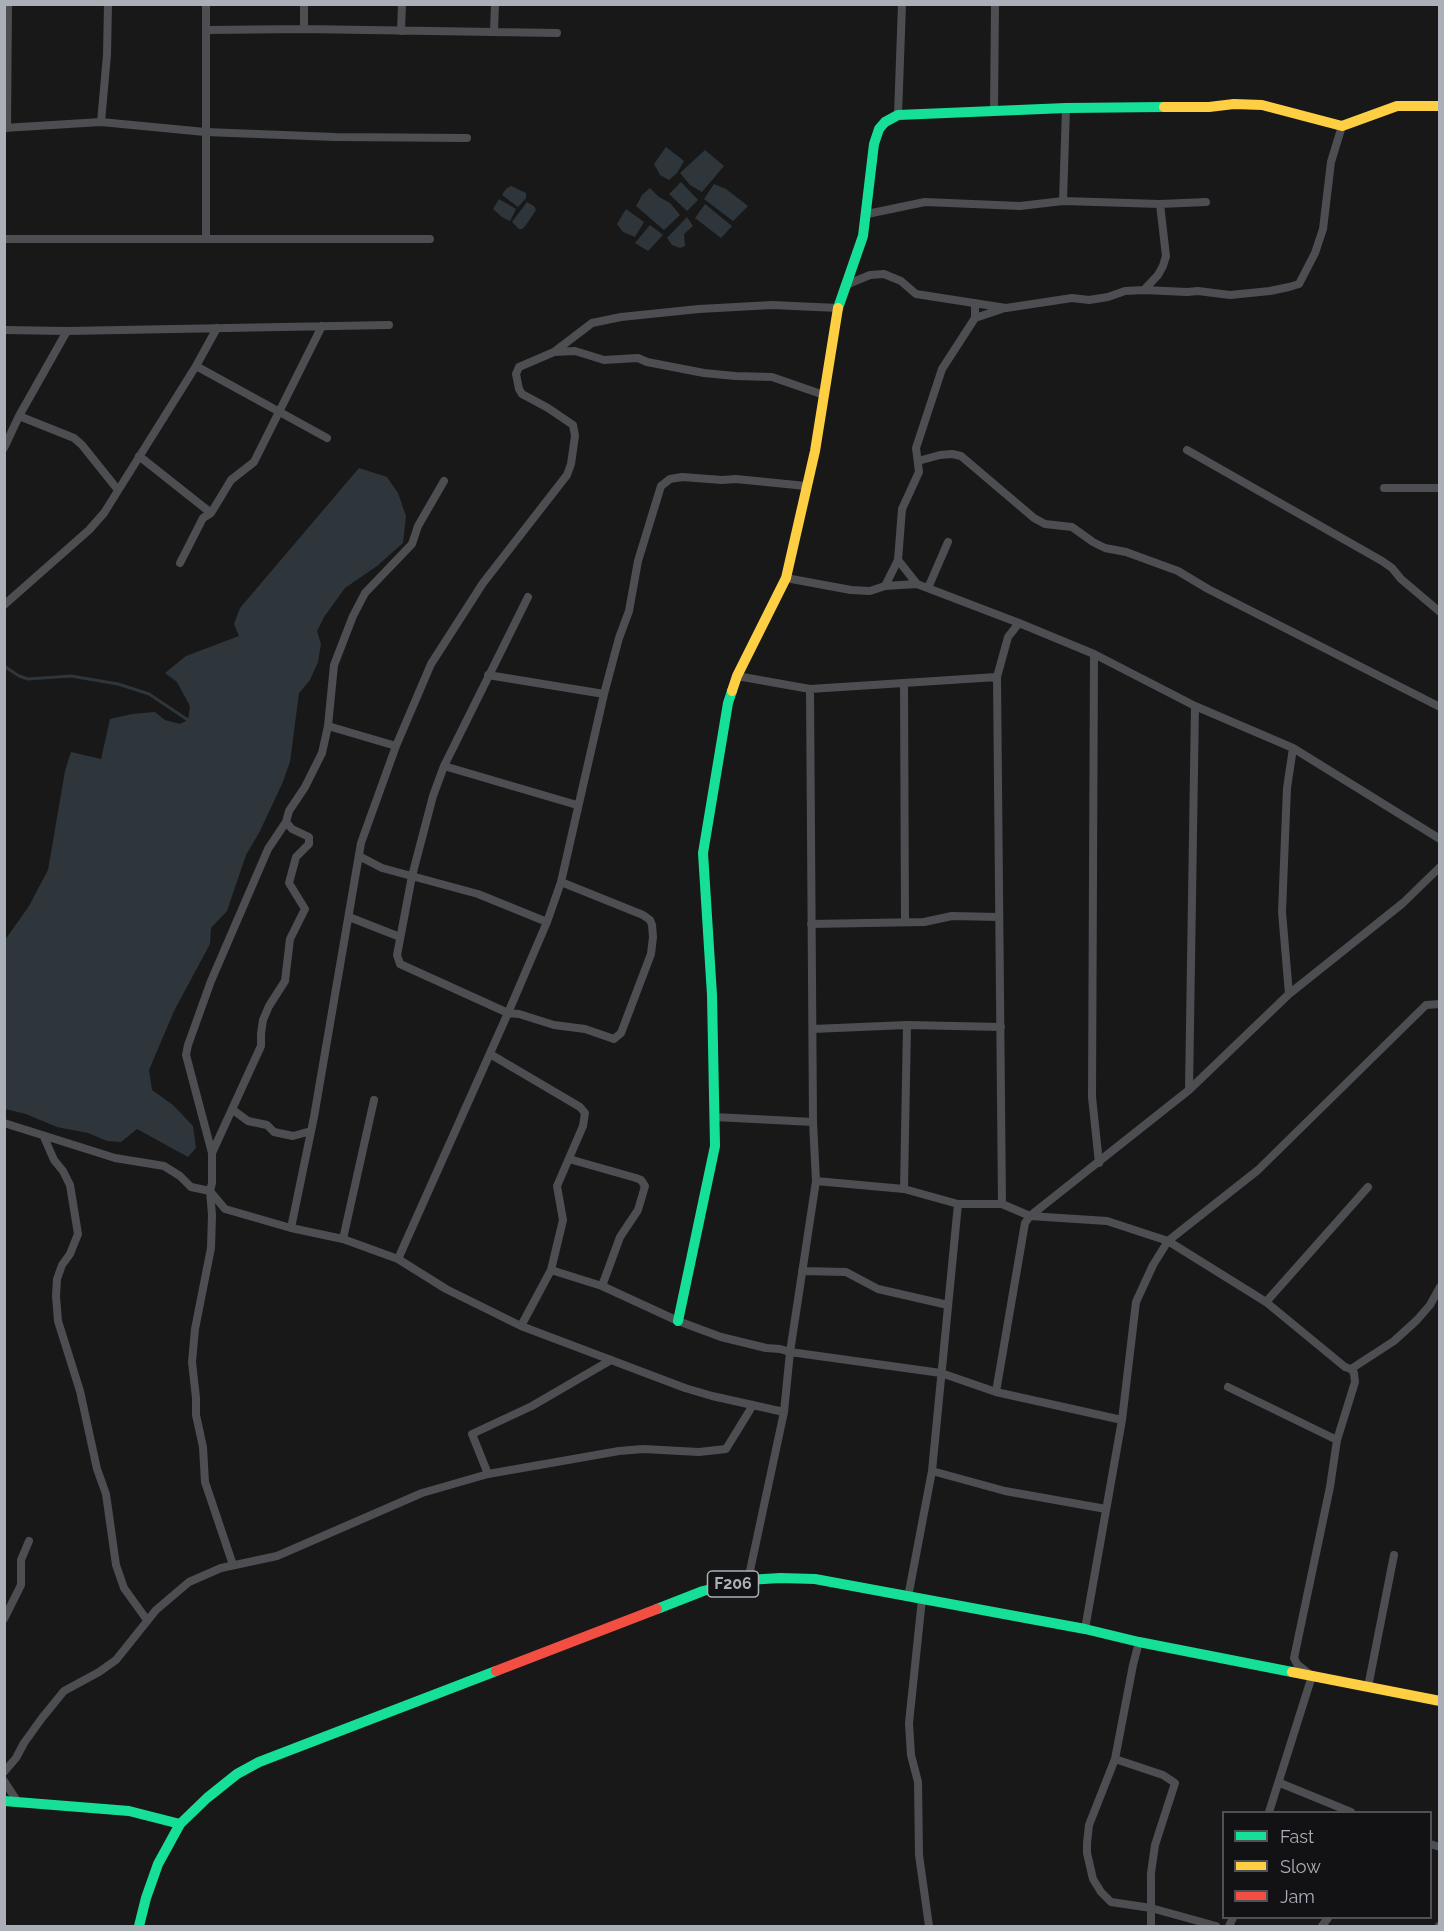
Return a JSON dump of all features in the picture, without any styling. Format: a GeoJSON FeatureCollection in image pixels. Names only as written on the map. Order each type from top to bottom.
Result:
{"type":"FeatureCollection","features":[{"type":"Feature","properties":{"kind":"street"},"geometry":{"type":"LineString","coordinates":[[8,4],[6,128],[101,122],[205,132],[335,137],[467,138]]}},
{"type":"Feature","properties":{"kind":"street"},"geometry":{"type":"LineString","coordinates":[[101,122],[107,56],[108,4]]}},
{"type":"Feature","properties":{"kind":"street"},"geometry":{"type":"LineString","coordinates":[[206,4],[206,238]]}},
{"type":"Feature","properties":{"kind":"street"},"geometry":{"type":"LineString","coordinates":[[304,4],[304,29]]}},
{"type":"Feature","properties":{"kind":"street"},"geometry":{"type":"LineString","coordinates":[[401,32],[402,4]]}},
{"type":"Feature","properties":{"kind":"street"},"geometry":{"type":"LineString","coordinates":[[494,31],[495,4]]}},
{"type":"Feature","properties":{"kind":"street"},"geometry":{"type":"LineString","coordinates":[[898,115],[902,4]]}},
{"type":"Feature","properties":{"kind":"street"},"geometry":{"type":"LineString","coordinates":[[994,111],[996,4]]}},
{"type":"Feature","properties":{"kind":"street"},"geometry":{"type":"LineString","coordinates":[[206,30],[304,29],[557,33]]}},
{"type":"Feature","properties":{"kind":"street"},"geometry":{"type":"LineString","coordinates":[[678,1321],[715,1146],[711,976],[703,853],[728,703],[737,675],[786,578],[815,450],[838,308],[863,236],[874,144],[879,129],[885,122],[898,115],[1066,108],[1262,105],[1342,126],[1397,106],[1440,106]]}},
{"type":"Feature","properties":{"kind":"street"},"geometry":{"type":"LineString","coordinates":[[1063,201],[1066,108]]}},
{"type":"Feature","properties":{"kind":"street"},"geometry":{"type":"LineString","coordinates":[[975,318],[1006,308],[1072,298],[1099,299],[1125,291],[1212,291],[1230,295],[1270,291],[1299,284],[1315,253],[1323,229],[1331,162],[1342,126]]}},
{"type":"Feature","properties":{"kind":"street"},"geometry":{"type":"LineString","coordinates":[[867,214],[925,202],[1020,206],[1063,201],[1160,204],[1206,202]]}},
{"type":"Feature","properties":{"kind":"street"},"geometry":{"type":"LineString","coordinates":[[1144,290],[1158,275],[1166,256],[1160,204]]}},
{"type":"Feature","properties":{"kind":"street"},"geometry":{"type":"LineString","coordinates":[[4,239],[430,239]]}},
{"type":"Feature","properties":{"kind":"street"},"geometry":{"type":"LineString","coordinates":[[848,284],[870,275],[884,274],[901,281],[916,294],[1006,308]]}},
{"type":"Feature","properties":{"kind":"street"},"geometry":{"type":"LineString","coordinates":[[885,586],[898,560],[902,509],[919,472],[916,448],[942,369],[975,318],[975,303]]}},
{"type":"Feature","properties":{"kind":"street"},"geometry":{"type":"LineString","coordinates":[[291,1228],[311,1131],[361,843],[396,747],[431,664],[483,584],[567,475],[572,464],[575,436],[573,425],[522,394],[516,374],[519,368],[554,352],[592,323],[621,317],[772,305],[838,308]]}},
{"type":"Feature","properties":{"kind":"street"},"geometry":{"type":"LineString","coordinates":[[4,330],[67,331],[389,325]]}},
{"type":"Feature","properties":{"kind":"street"},"geometry":{"type":"LineString","coordinates":[[180,563],[203,518],[211,513],[231,480],[254,462],[322,326]]}},
{"type":"Feature","properties":{"kind":"street"},"geometry":{"type":"LineString","coordinates":[[4,605],[89,530],[104,513],[196,366],[217,328]]}},
{"type":"Feature","properties":{"kind":"street"},"geometry":{"type":"LineString","coordinates":[[4,448],[19,416],[67,331]]}},
{"type":"Feature","properties":{"kind":"street"},"geometry":{"type":"LineString","coordinates":[[554,352],[575,351],[604,360],[638,358],[647,362],[704,373],[772,377],[824,395]]}},
{"type":"Feature","properties":{"kind":"street"},"geometry":{"type":"LineString","coordinates":[[196,366],[327,438]]}},
{"type":"Feature","properties":{"kind":"street"},"geometry":{"type":"LineString","coordinates":[[19,416],[74,438],[118,490]]}},
{"type":"Feature","properties":{"kind":"street"},"geometry":{"type":"LineString","coordinates":[[1187,450],[1382,561],[1440,612]]}},
{"type":"Feature","properties":{"kind":"street"},"geometry":{"type":"LineString","coordinates":[[918,461],[940,455],[960,456],[1034,518],[1045,524],[1072,527],[1105,548],[1126,552],[1178,571],[1208,589],[1440,708]]}},
{"type":"Feature","properties":{"kind":"street"},"geometry":{"type":"LineString","coordinates":[[139,456],[211,513]]}},
{"type":"Feature","properties":{"kind":"street"},"geometry":{"type":"LineString","coordinates":[[398,1259],[508,1013],[547,922],[561,882],[604,694],[629,610],[638,561],[661,486],[670,480],[682,477],[736,479],[806,486]]}},
{"type":"Feature","properties":{"kind":"street"},"geometry":{"type":"LineString","coordinates":[[232,1564],[206,1482],[203,1447],[196,1415],[192,1362],[195,1329],[212,1248],[210,1191],[213,1183],[212,1153],[186,1055],[211,981],[268,849],[286,822],[289,811],[305,787],[322,753],[328,726],[334,665],[353,616],[365,593],[412,544],[418,526],[444,481]]}},
{"type":"Feature","properties":{"kind":"street"},"geometry":{"type":"LineString","coordinates":[[1384,488],[1440,488]]}},
{"type":"Feature","properties":{"kind":"street"},"geometry":{"type":"LineString","coordinates":[[928,588],[948,542]]}},
{"type":"Feature","properties":{"kind":"street"},"geometry":{"type":"LineString","coordinates":[[898,560],[917,584]]}},
{"type":"Feature","properties":{"kind":"street"},"geometry":{"type":"LineString","coordinates":[[786,578],[851,590],[870,591],[885,586],[917,584],[1019,623],[1094,654],[1195,706],[1293,748],[1440,839]]}},
{"type":"Feature","properties":{"kind":"street"},"geometry":{"type":"LineString","coordinates":[[528,597],[444,766],[433,796],[412,876],[397,955],[399,964],[508,1013],[519,1014],[554,1025],[585,1029],[614,1039],[621,1033],[651,954],[652,925],[650,920],[643,915],[561,882]]}},
{"type":"Feature","properties":{"kind":"street"},"geometry":{"type":"LineString","coordinates":[[1002,1203],[997,677],[1008,637],[1019,623]]}},
{"type":"Feature","properties":{"kind":"street"},"geometry":{"type":"LineString","coordinates":[[1094,654],[1092,1097],[1099,1163]]}},
{"type":"Feature","properties":{"kind":"street"},"geometry":{"type":"LineString","coordinates":[[488,675],[604,694]]}},
{"type":"Feature","properties":{"kind":"street"},"geometry":{"type":"LineString","coordinates":[[737,675],[810,688],[997,677]]}},
{"type":"Feature","properties":{"kind":"street"},"geometry":{"type":"LineString","coordinates":[[904,683],[905,921]]}},
{"type":"Feature","properties":{"kind":"street"},"geometry":{"type":"LineString","coordinates":[[748,1580],[784,1412],[790,1352],[816,1181],[813,1122],[810,688]]}},
{"type":"Feature","properties":{"kind":"street"},"geometry":{"type":"LineString","coordinates":[[1189,1090],[1195,706]]}},
{"type":"Feature","properties":{"kind":"street"},"geometry":{"type":"LineString","coordinates":[[328,726],[396,747]]}},
{"type":"Feature","properties":{"kind":"street"},"geometry":{"type":"LineString","coordinates":[[1289,994],[1282,912],[1287,788],[1293,748]]}},
{"type":"Feature","properties":{"kind":"street"},"geometry":{"type":"LineString","coordinates":[[444,766],[577,805]]}},
{"type":"Feature","properties":{"kind":"street"},"geometry":{"type":"LineString","coordinates":[[212,1153],[261,1046],[263,1020],[285,981],[290,939],[305,909],[289,883],[296,857],[309,844],[309,837],[292,829],[286,822]]}},
{"type":"Feature","properties":{"kind":"street"},"geometry":{"type":"LineString","coordinates":[[359,856],[382,868],[478,894],[547,922]]}},
{"type":"Feature","properties":{"kind":"street"},"geometry":{"type":"LineString","coordinates":[[996,1392],[1025,1223],[1030,1216],[1189,1090],[1289,994],[1403,903],[1440,867]]}},
{"type":"Feature","properties":{"kind":"street"},"geometry":{"type":"LineString","coordinates":[[811,924],[924,922],[952,916],[999,917]]}},
{"type":"Feature","properties":{"kind":"street"},"geometry":{"type":"LineString","coordinates":[[349,917],[400,937]]}},
{"type":"Feature","properties":{"kind":"street"},"geometry":{"type":"LineString","coordinates":[[1085,1629],[1122,1420],[1136,1302],[1153,1265],[1168,1241],[1258,1170],[1426,1005],[1440,1004]]}},
{"type":"Feature","properties":{"kind":"street"},"geometry":{"type":"LineString","coordinates":[[813,1029],[907,1025],[1000,1028]]}},
{"type":"Feature","properties":{"kind":"street"},"geometry":{"type":"LineString","coordinates":[[904,1189],[907,1025]]}},
{"type":"Feature","properties":{"kind":"street"},"geometry":{"type":"LineString","coordinates":[[490,1054],[580,1107],[585,1113],[584,1126],[557,1186],[563,1220],[551,1270],[521,1326]]}},
{"type":"Feature","properties":{"kind":"street"},"geometry":{"type":"LineString","coordinates":[[343,1239],[374,1100]]}},
{"type":"Feature","properties":{"kind":"street"},"geometry":{"type":"LineString","coordinates":[[232,1110],[248,1121],[267,1125],[274,1132],[293,1136],[311,1131]]}},
{"type":"Feature","properties":{"kind":"street"},"geometry":{"type":"LineString","coordinates":[[714,1117],[813,1122]]}},
{"type":"Feature","properties":{"kind":"street"},"geometry":{"type":"LineString","coordinates":[[4,1123],[115,1158],[164,1166],[180,1176],[191,1187],[210,1191],[225,1209],[291,1228],[343,1239],[398,1259],[446,1288],[521,1326],[685,1388],[784,1412]]}},
{"type":"Feature","properties":{"kind":"street"},"geometry":{"type":"LineString","coordinates":[[44,1137],[54,1161],[63,1171],[70,1185],[78,1234],[57,1279],[58,1322],[80,1391],[97,1469],[106,1494],[116,1565],[124,1588],[147,1620]]}},
{"type":"Feature","properties":{"kind":"street"},"geometry":{"type":"LineString","coordinates":[[569,1159],[636,1178],[641,1180],[645,1186],[638,1210],[620,1237],[602,1286]]}},
{"type":"Feature","properties":{"kind":"street"},"geometry":{"type":"LineString","coordinates":[[816,1181],[904,1189],[958,1203],[1002,1203],[1030,1216],[1107,1221],[1168,1241],[1266,1302],[1354,1373],[1355,1382],[1337,1440],[1330,1488],[1294,1658],[1297,1664],[1312,1676],[1269,1811]]}},
{"type":"Feature","properties":{"kind":"street"},"geometry":{"type":"LineString","coordinates":[[1266,1302],[1368,1187]]}},
{"type":"Feature","properties":{"kind":"street"},"geometry":{"type":"LineString","coordinates":[[908,1597],[932,1471],[958,1203]]}},
{"type":"Feature","properties":{"kind":"street"},"geometry":{"type":"LineString","coordinates":[[551,1270],[602,1286],[678,1321],[721,1337],[790,1352],[941,1373],[996,1392],[1122,1420]]}},
{"type":"Feature","properties":{"kind":"street"},"geometry":{"type":"LineString","coordinates":[[802,1271],[846,1272],[878,1289],[948,1305]]}},
{"type":"Feature","properties":{"kind":"street"},"geometry":{"type":"LineString","coordinates":[[1351,1369],[1394,1341],[1417,1320],[1430,1305],[1440,1287]]}},
{"type":"Feature","properties":{"kind":"street"},"geometry":{"type":"LineString","coordinates":[[488,1474],[472,1434],[532,1406],[611,1360]]}},
{"type":"Feature","properties":{"kind":"street"},"geometry":{"type":"LineString","coordinates":[[1228,1387],[1337,1440]]}},
{"type":"Feature","properties":{"kind":"street"},"geometry":{"type":"LineString","coordinates":[[4,1772],[64,1691],[116,1660],[147,1620],[164,1602],[189,1582],[232,1564],[277,1556],[422,1493],[488,1474],[619,1451],[643,1449],[699,1452],[726,1449],[753,1405]]}},
{"type":"Feature","properties":{"kind":"street"},"geometry":{"type":"LineString","coordinates":[[932,1471],[1005,1491],[1107,1509]]}},
{"type":"Feature","properties":{"kind":"street"},"geometry":{"type":"LineString","coordinates":[[4,1619],[21,1585],[21,1560],[29,1541]]}},
{"type":"Feature","properties":{"kind":"street"},"geometry":{"type":"LineString","coordinates":[[1368,1687],[1394,1555]]}},
{"type":"Feature","properties":{"kind":"street","name":"F206"},"geometry":{"type":"LineString","coordinates":[[139,1926],[158,1864],[180,1824],[237,1774],[284,1751],[431,1697],[703,1591],[748,1580],[815,1579],[1085,1629],[1139,1642],[1440,1701]]}},
{"type":"Feature","properties":{"kind":"street"},"geometry":{"type":"LineString","coordinates":[[922,1599],[909,1724],[911,1755],[918,1782],[919,1855],[929,1926]]}},
{"type":"Feature","properties":{"kind":"street"},"geometry":{"type":"LineString","coordinates":[[1139,1642],[1132,1665],[1115,1759],[1089,1826],[1087,1853],[1093,1879],[1111,1902],[1151,1908],[1216,1926]]}},
{"type":"Feature","properties":{"kind":"street"},"geometry":{"type":"LineString","coordinates":[[1115,1759],[1163,1775],[1175,1783],[1155,1845],[1151,1873],[1151,1926]]}},
{"type":"Feature","properties":{"kind":"street"},"geometry":{"type":"LineString","coordinates":[[4,1781],[17,1801]]}},
{"type":"Feature","properties":{"kind":"street"},"geometry":{"type":"LineString","coordinates":[[1280,1783],[1349,1811]]}},
{"type":"Feature","properties":{"kind":"street"},"geometry":{"type":"LineString","coordinates":[[4,1801],[129,1811],[180,1824]]}},
{"type":"Feature","properties":{"kind":"shaded area"},"geometry":{"type":"Polygon","coordinates":[[[666,147],[684,161],[677,173],[669,180],[660,175],[654,164],[666,147]]]}},
{"type":"Feature","properties":{"kind":"shaded area"},"geometry":{"type":"Polygon","coordinates":[[[705,150],[724,166],[702,192],[690,185],[680,173],[705,150]]]}},
{"type":"Feature","properties":{"kind":"shaded area"},"geometry":{"type":"Polygon","coordinates":[[[681,182],[698,200],[687,211],[669,194],[681,182]]]}},
{"type":"Feature","properties":{"kind":"shaded area"},"geometry":{"type":"Polygon","coordinates":[[[714,184],[726,189],[748,206],[733,221],[704,199],[714,184]]]}},
{"type":"Feature","properties":{"kind":"shaded area"},"geometry":{"type":"Polygon","coordinates":[[[511,186],[526,193],[526,198],[518,207],[502,195],[511,186]]]}},
{"type":"Feature","properties":{"kind":"shaded area"},"geometry":{"type":"Polygon","coordinates":[[[650,188],[670,203],[680,215],[664,230],[636,206],[642,195],[650,188]]]}},
{"type":"Feature","properties":{"kind":"shaded area"},"geometry":{"type":"Polygon","coordinates":[[[499,199],[516,209],[510,221],[493,209],[499,199]]]}},
{"type":"Feature","properties":{"kind":"shaded area"},"geometry":{"type":"Polygon","coordinates":[[[527,202],[536,210],[526,225],[519,229],[512,222],[527,202]]]}},
{"type":"Feature","properties":{"kind":"shaded area"},"geometry":{"type":"Polygon","coordinates":[[[705,204],[732,226],[721,238],[695,218],[705,204]]]}},
{"type":"Feature","properties":{"kind":"shaded area"},"geometry":{"type":"Polygon","coordinates":[[[626,209],[644,222],[635,237],[623,232],[617,224],[626,209]]]}},
{"type":"Feature","properties":{"kind":"shaded area"},"geometry":{"type":"Polygon","coordinates":[[[687,217],[693,226],[684,234],[685,246],[680,248],[672,245],[667,238],[687,217]]]}},
{"type":"Feature","properties":{"kind":"shaded area"},"geometry":{"type":"Polygon","coordinates":[[[650,225],[663,235],[648,251],[635,243],[650,225]]]}},
{"type":"Feature","properties":{"kind":"shaded area"},"geometry":{"type":"Polygon","coordinates":[[[359,468],[387,477],[398,493],[406,516],[403,543],[377,566],[345,588],[317,631],[321,644],[318,662],[310,680],[299,693],[290,762],[282,784],[246,855],[227,911],[211,928],[210,944],[174,1011],[149,1070],[152,1090],[173,1105],[193,1126],[196,1148],[188,1157],[137,1129],[121,1142],[107,1141],[88,1133],[57,1127],[26,1114],[5,1109],[5,940],[29,906],[48,870],[65,771],[71,752],[101,759],[110,719],[155,712],[165,720],[180,724],[188,720],[190,706],[177,682],[165,673],[186,656],[239,636],[234,624],[240,608],[359,468]]]}},
{"type":"Feature","properties":{"kind":"waterway"},"geometry":{"type":"LineString","coordinates":[[4,666],[28,679],[71,676],[118,684],[149,694],[188,720]]}},
{"type":"Feature","properties":{"kind":"traffic: fast"},"geometry":{"type":"LineString","coordinates":[[838,308],[863,236],[874,144],[879,129],[885,122],[898,115],[1066,108],[1164,107]]}},
{"type":"Feature","properties":{"kind":"traffic: fast"},"geometry":{"type":"LineString","coordinates":[[678,1321],[715,1146],[712,995],[703,853],[728,703],[732,691]]}},
{"type":"Feature","properties":{"kind":"traffic: fast"},"geometry":{"type":"LineString","coordinates":[[657,1609],[703,1591],[748,1580],[815,1579],[1085,1629],[1292,1672]]}},
{"type":"Feature","properties":{"kind":"traffic: fast"},"geometry":{"type":"LineString","coordinates":[[139,1926],[158,1864],[180,1824],[237,1774],[259,1762],[496,1671]]}},
{"type":"Feature","properties":{"kind":"traffic: fast"},"geometry":{"type":"LineString","coordinates":[[4,1801],[129,1811],[180,1824]]}},
{"type":"Feature","properties":{"kind":"traffic: slow"},"geometry":{"type":"LineString","coordinates":[[1164,107],[1262,105],[1342,126],[1397,106],[1440,106]]}},
{"type":"Feature","properties":{"kind":"traffic: slow"},"geometry":{"type":"LineString","coordinates":[[732,691],[737,676],[786,578],[815,451],[838,308]]}},
{"type":"Feature","properties":{"kind":"traffic: slow"},"geometry":{"type":"LineString","coordinates":[[1292,1672],[1440,1701]]}},
{"type":"Feature","properties":{"kind":"traffic: jam"},"geometry":{"type":"LineString","coordinates":[[496,1671],[657,1609]]}}]}
